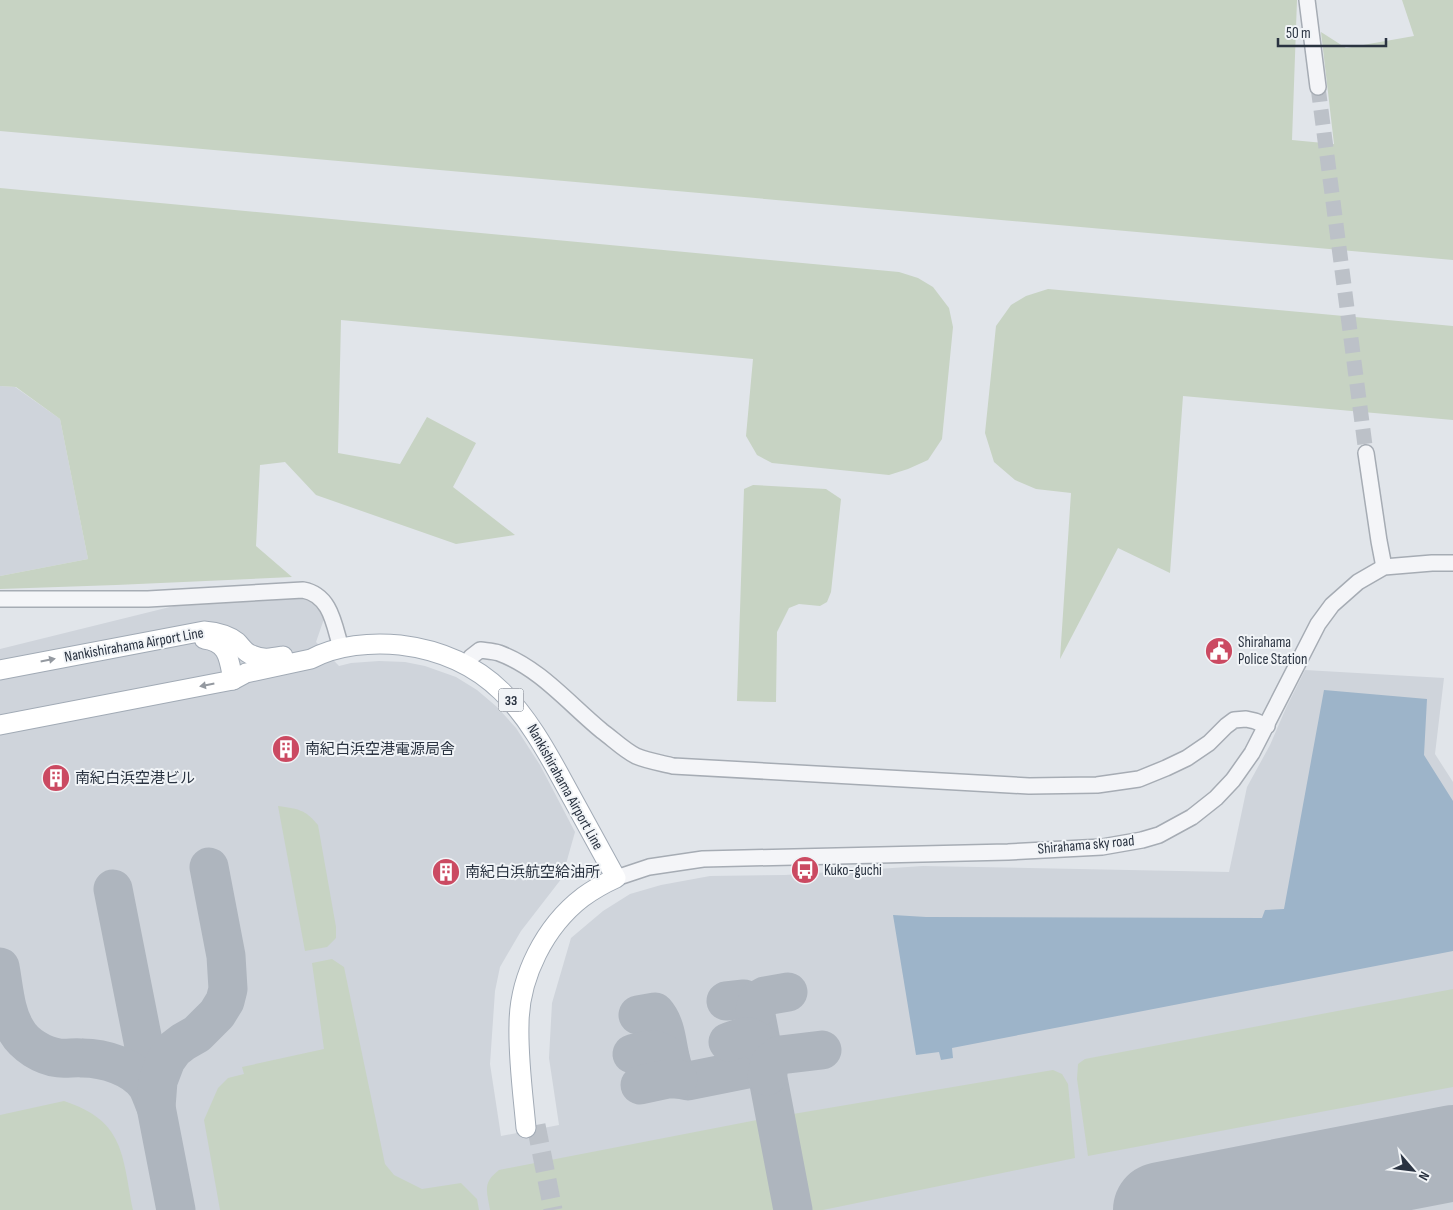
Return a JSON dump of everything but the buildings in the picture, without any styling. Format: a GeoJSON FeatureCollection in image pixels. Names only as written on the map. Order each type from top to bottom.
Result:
{"type":"FeatureCollection","features":[{"type":"Feature","properties":{"kind":"main road","name":"Nankishirahama Airport Line"},"geometry":{"type":"LineString","coordinates":[[0,670],[204,631],[227,636],[251,655],[262,658],[303,652],[321,654]]}},
{"type":"Feature","properties":{"kind":"main road"},"geometry":{"type":"LineString","coordinates":[[166,637],[208,640],[221,646],[227,654],[233,680]]}},
{"type":"Feature","properties":{"kind":"main road","name":"Nankishirahama Airport Line"},"geometry":{"type":"LineString","coordinates":[[0,725],[233,680],[246,673],[311,659],[341,648],[390,644],[408,646],[446,656],[466,666],[483,675],[510,699],[524,716],[548,753],[616,878]]}},
{"type":"Feature","properties":{"kind":"main road"},"geometry":{"type":"LineString","coordinates":[[531,1127],[519,1044],[518,1024],[524,985],[541,946],[569,909],[599,886],[616,878]]}},
{"type":"Feature","properties":{"kind":"street"},"geometry":{"type":"LineString","coordinates":[[1307,0],[1318,87]]}},
{"type":"Feature","properties":{"kind":"street"},"geometry":{"type":"LineString","coordinates":[[1366,452],[1384,567]]}},
{"type":"Feature","properties":{"kind":"street","name":"Shirahama sky road"},"geometry":{"type":"LineString","coordinates":[[616,878],[649,867],[703,859],[1008,852],[1102,847],[1159,835],[1192,817],[1216,798],[1233,780],[1252,753],[1318,624],[1332,605],[1358,582],[1384,567],[1453,563]]}},
{"type":"Feature","properties":{"kind":"street"},"geometry":{"type":"LineString","coordinates":[[0,599],[148,599],[303,590],[315,594],[326,604],[330,611],[341,648]]}},
{"type":"Feature","properties":{"kind":"street"},"geometry":{"type":"LineString","coordinates":[[466,666],[471,657],[480,650],[498,653],[515,660],[536,673],[607,735],[635,755],[673,766],[1029,786],[1097,785],[1139,779],[1166,768],[1187,758],[1209,743],[1234,720],[1246,719],[1267,726]]}},
{"type":"Feature","properties":{"kind":"shaded area"},"geometry":{"type":"Polygon","coordinates":[[[0,386],[15,387],[60,419],[88,559],[0,576],[0,386]]]}},
{"type":"Feature","properties":{"kind":"shaded area"},"geometry":{"type":"Polygon","coordinates":[[[300,596],[313,599],[325,616],[316,642],[339,666],[379,661],[405,662],[425,666],[456,677],[477,690],[497,707],[516,728],[540,765],[575,832],[562,878],[521,931],[500,967],[495,991],[490,1064],[501,1136],[559,1125],[549,1058],[552,1003],[571,938],[603,911],[630,894],[661,885],[710,876],[785,875],[923,866],[1229,872],[1247,787],[1270,745],[1305,670],[1444,678],[1435,754],[1453,782],[1453,1210],[0,1210],[0,649],[182,604],[300,596]]]}},
{"type":"Feature","properties":{"kind":"green space"},"geometry":{"type":"Polygon","coordinates":[[[0,0],[1297,0],[1292,140],[1334,144],[1321,32],[1346,48],[1414,36],[1402,0],[1453,0],[1453,260],[0,131],[0,0]]]}},
{"type":"Feature","properties":{"kind":"green space"},"geometry":{"type":"Polygon","coordinates":[[[0,188],[899,272],[918,278],[933,287],[949,308],[953,327],[942,439],[928,460],[889,475],[772,463],[757,455],[746,436],[753,359],[341,320],[338,453],[400,464],[427,417],[476,443],[453,487],[515,535],[456,544],[316,495],[285,462],[260,465],[256,546],[292,577],[0,589],[0,576],[88,559],[60,419],[16,387],[0,386],[0,188]]]}},
{"type":"Feature","properties":{"kind":"green space"},"geometry":{"type":"Polygon","coordinates":[[[1048,289],[1453,326],[1453,420],[1183,396],[1170,573],[1118,548],[1060,659],[1071,493],[1036,489],[1015,480],[994,462],[985,433],[996,326],[1011,305],[1026,296],[1048,289]]]}},
{"type":"Feature","properties":{"kind":"green space"},"geometry":{"type":"Polygon","coordinates":[[[753,485],[826,489],[841,499],[831,592],[827,602],[820,606],[799,604],[789,608],[777,632],[776,702],[737,701],[744,489],[753,485]]]}},
{"type":"Feature","properties":{"kind":"green space"},"geometry":{"type":"Polygon","coordinates":[[[278,806],[301,811],[318,825],[336,927],[336,938],[327,947],[305,951],[278,806]]]}},
{"type":"Feature","properties":{"kind":"green space"},"geometry":{"type":"Polygon","coordinates":[[[332,959],[344,967],[385,1164],[394,1175],[422,1189],[461,1183],[477,1199],[479,1210],[220,1210],[204,1120],[218,1088],[228,1078],[244,1074],[242,1067],[324,1049],[312,963],[332,959]]]}},
{"type":"Feature","properties":{"kind":"green space"},"geometry":{"type":"Polygon","coordinates":[[[1453,989],[1453,1087],[1088,1156],[1077,1079],[1078,1064],[1085,1059],[1453,989]]]}},
{"type":"Feature","properties":{"kind":"green space"},"geometry":{"type":"Polygon","coordinates":[[[1053,1070],[1062,1074],[1068,1084],[1075,1158],[823,1210],[810,1210],[793,1114],[1053,1070]]]}},
{"type":"Feature","properties":{"kind":"green space"},"geometry":{"type":"Polygon","coordinates":[[[64,1101],[84,1109],[99,1119],[110,1130],[117,1142],[122,1157],[133,1210],[0,1210],[0,1115],[64,1101]]]}},
{"type":"Feature","properties":{"kind":"green space"},"geometry":{"type":"Polygon","coordinates":[[[762,1119],[776,1210],[490,1210],[487,1192],[488,1183],[499,1170],[762,1119]]]}},
{"type":"Feature","properties":{"kind":"water"},"geometry":{"type":"Polygon","coordinates":[[[1324,690],[1427,699],[1424,755],[1453,801],[1453,951],[952,1048],[953,1058],[941,1060],[939,1052],[916,1055],[893,915],[926,917],[1262,918],[1265,910],[1284,909],[1324,690]]]}},
{"type":"Feature","properties":{"kind":"taxiway"},"geometry":{"type":"LineString","coordinates":[[176,1210],[156,1107],[158,1081],[166,1060],[174,1049],[197,1034],[217,1014],[225,1001],[228,989],[226,956],[209,867]]}},
{"type":"Feature","properties":{"kind":"taxiway"},"geometry":{"type":"LineString","coordinates":[[113,889],[154,1097]]}},
{"type":"Feature","properties":{"kind":"taxiway"},"geometry":{"type":"LineString","coordinates":[[0,967],[9,1016],[19,1035],[29,1045],[53,1057],[91,1058],[127,1069],[147,1086],[156,1107]]}},
{"type":"Feature","properties":{"kind":"taxiway"},"geometry":{"type":"LineString","coordinates":[[755,1010],[758,1000],[765,996],[788,992]]}},
{"type":"Feature","properties":{"kind":"taxiway"},"geometry":{"type":"LineString","coordinates":[[726,1001],[744,999],[752,1002],[755,1010],[793,1210]]}},
{"type":"Feature","properties":{"kind":"taxiway"},"geometry":{"type":"LineString","coordinates":[[638,1015],[655,1012],[660,1019],[664,1027],[671,1063],[678,1079],[688,1081],[753,1068],[761,1069],[767,1076]]}},
{"type":"Feature","properties":{"kind":"taxiway"},"geometry":{"type":"LineString","coordinates":[[728,1042],[742,1037],[749,1037],[762,1045]]}},
{"type":"Feature","properties":{"kind":"taxiway"},"geometry":{"type":"LineString","coordinates":[[632,1054],[656,1050],[670,1058]]}},
{"type":"Feature","properties":{"kind":"taxiway"},"geometry":{"type":"LineString","coordinates":[[767,1076],[770,1063],[780,1055],[822,1050]]}},
{"type":"Feature","properties":{"kind":"taxiway"},"geometry":{"type":"LineString","coordinates":[[640,1085],[668,1079],[678,1079]]}},
{"type":"Feature","properties":{"kind":"runway"},"geometry":{"type":"LineString","coordinates":[[1161,1210],[1453,1153]]}},
{"type":"Feature","properties":{"kind":"tunnel"},"geometry":{"type":"LineString","coordinates":[[1318,87],[1366,453]]}},
{"type":"Feature","properties":{"kind":"tunnel"},"geometry":{"type":"LineString","coordinates":[[536,1125],[553,1210]]}},
{"type":"Feature","properties":{"kind":"place","name":"Shirahama Police Station"},"geometry":{"type":"Point","coordinates":[1219,651]}},
{"type":"Feature","properties":{"kind":"place","name":"南紀白浜空港電源局舎"},"geometry":{"type":"Point","coordinates":[286,749]}},
{"type":"Feature","properties":{"kind":"place","name":"南紀白浜空港ビル"},"geometry":{"type":"Point","coordinates":[56,778]}},
{"type":"Feature","properties":{"kind":"place","name":"Kuko-guchi"},"geometry":{"type":"Point","coordinates":[805,870]}},
{"type":"Feature","properties":{"kind":"place","name":"南紀白浜航空給油所"},"geometry":{"type":"Point","coordinates":[446,872]}}]}
